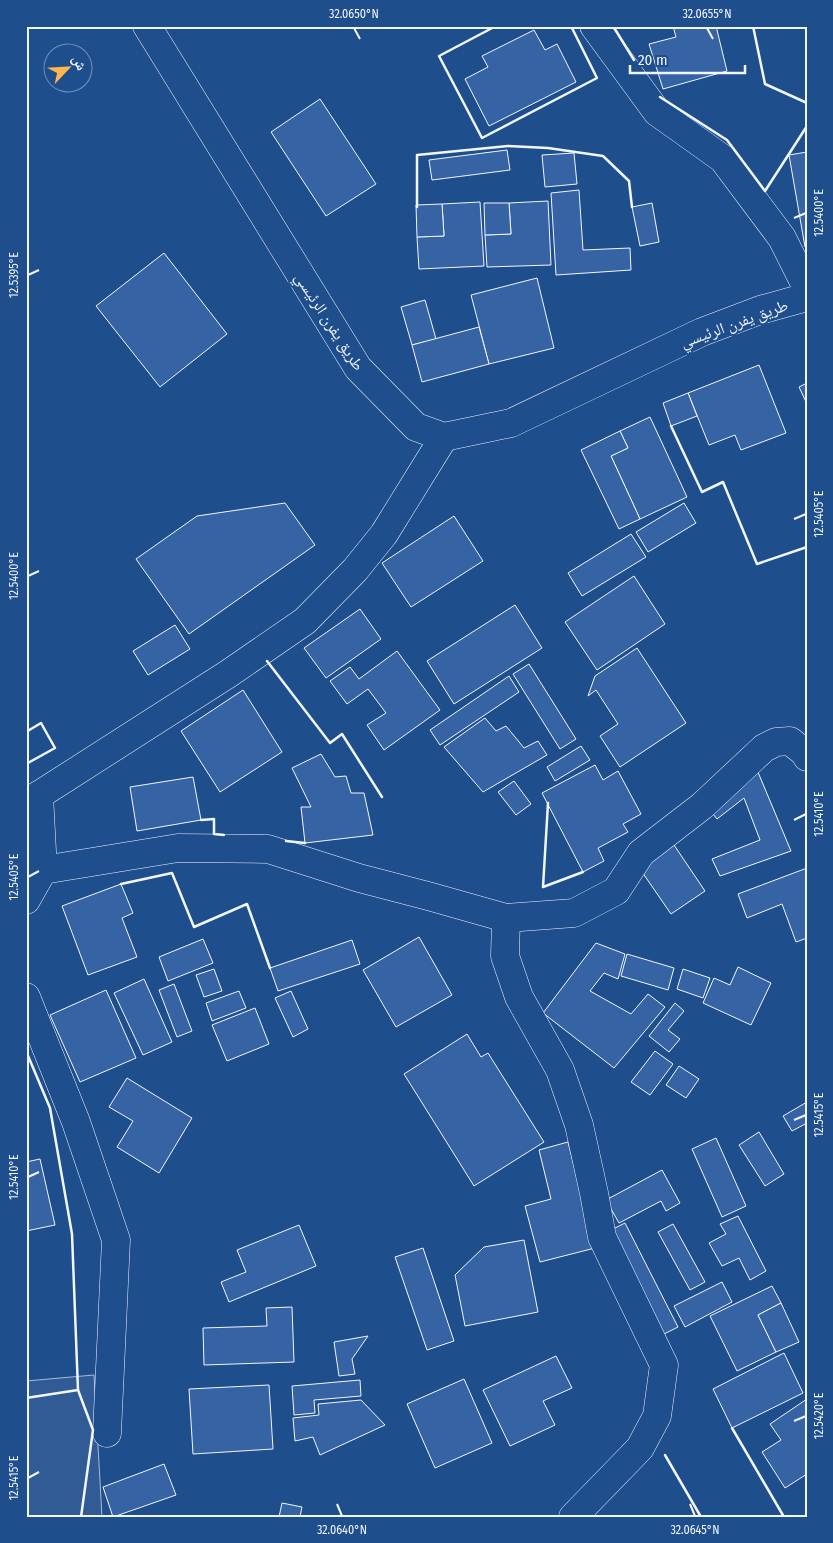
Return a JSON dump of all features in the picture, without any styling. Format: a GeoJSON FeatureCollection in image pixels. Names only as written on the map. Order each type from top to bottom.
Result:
{"type":"FeatureCollection","features":[{"type":"Feature","properties":{"kind":"street","name":"طريق يفرن الرئيسي"},"geometry":{"type":"LineString","coordinates":[[147,26],[358,368],[416,427],[444,437],[511,423],[702,332],[760,310],[807,297]]}},
{"type":"Feature","properties":{"kind":"street"},"geometry":{"type":"LineString","coordinates":[[594,26],[656,112],[723,159],[782,238],[807,288]]}},
{"type":"Feature","properties":{"kind":"street"},"geometry":{"type":"LineString","coordinates":[[26,900],[43,870],[33,799],[228,674],[305,621],[355,570],[384,534],[444,437]]}},
{"type":"Feature","properties":{"kind":"street"},"geometry":{"type":"LineString","coordinates":[[43,870],[178,848],[268,849],[359,878],[506,918],[574,913],[616,891],[641,853],[702,806],[764,748],[776,742],[790,740],[807,757]]}},
{"type":"Feature","properties":{"kind":"street"},"geometry":{"type":"LineString","coordinates":[[506,918],[505,956],[519,997],[560,1070],[575,1116],[594,1193],[602,1237],[664,1366],[657,1416],[640,1448],[573,1517]]}},
{"type":"Feature","properties":{"kind":"street"},"geometry":{"type":"LineString","coordinates":[[26,997],[76,1122],[116,1240],[107,1433]]}},
{"type":"Feature","properties":{"kind":"shaded area"},"geometry":{"type":"Polygon","coordinates":[[[94,1375],[102,1517],[26,1517],[26,1381],[94,1375]]]}},
{"type":"Feature","properties":{"kind":"building"},"geometry":{"type":"Polygon","coordinates":[[[673,26],[716,26],[727,71],[663,89],[649,44],[676,37],[673,26]]]}},
{"type":"Feature","properties":{"kind":"building"},"geometry":{"type":"Polygon","coordinates":[[[534,30],[545,50],[557,44],[576,82],[489,126],[465,79],[488,67],[482,56],[534,30]]]}},
{"type":"Feature","properties":{"kind":"building"},"geometry":{"type":"Polygon","coordinates":[[[320,99],[376,184],[326,216],[271,132],[320,99]]]}},
{"type":"Feature","properties":{"kind":"building"},"geometry":{"type":"Polygon","coordinates":[[[507,150],[510,170],[432,180],[429,160],[507,150]]]}},
{"type":"Feature","properties":{"kind":"building"},"geometry":{"type":"Polygon","coordinates":[[[807,152],[807,247],[805,247],[789,155],[807,152]]]}},
{"type":"Feature","properties":{"kind":"building"},"geometry":{"type":"Polygon","coordinates":[[[574,153],[577,184],[545,187],[542,155],[574,153]]]}},
{"type":"Feature","properties":{"kind":"building"},"geometry":{"type":"Polygon","coordinates":[[[579,190],[583,250],[630,248],[631,270],[556,275],[551,193],[579,190]]]}},
{"type":"Feature","properties":{"kind":"building"},"geometry":{"type":"Polygon","coordinates":[[[548,201],[551,265],[487,267],[485,235],[511,234],[509,203],[548,201]]]}},
{"type":"Feature","properties":{"kind":"building"},"geometry":{"type":"Polygon","coordinates":[[[480,202],[484,266],[419,269],[417,237],[444,236],[442,204],[480,202]]]}},
{"type":"Feature","properties":{"kind":"building"},"geometry":{"type":"Polygon","coordinates":[[[484,203],[509,203],[511,234],[485,235],[484,203]]]}},
{"type":"Feature","properties":{"kind":"building"},"geometry":{"type":"Polygon","coordinates":[[[652,203],[659,242],[640,246],[632,207],[652,203]]]}},
{"type":"Feature","properties":{"kind":"building"},"geometry":{"type":"Polygon","coordinates":[[[442,204],[444,236],[417,237],[416,205],[442,204]]]}},
{"type":"Feature","properties":{"kind":"building"},"geometry":{"type":"Polygon","coordinates":[[[164,253],[227,334],[160,387],[96,306],[164,253]]]}},
{"type":"Feature","properties":{"kind":"building"},"geometry":{"type":"Polygon","coordinates":[[[537,278],[554,348],[489,364],[471,295],[537,278]]]}},
{"type":"Feature","properties":{"kind":"building"},"geometry":{"type":"Polygon","coordinates":[[[425,300],[436,339],[412,345],[401,307],[425,300]]]}},
{"type":"Feature","properties":{"kind":"building"},"geometry":{"type":"Polygon","coordinates":[[[479,327],[489,364],[422,382],[412,345],[479,327]]]}},
{"type":"Feature","properties":{"kind":"building"},"geometry":{"type":"Polygon","coordinates":[[[759,365],[786,433],[741,450],[735,435],[709,445],[688,393],[759,365]]]}},
{"type":"Feature","properties":{"kind":"building"},"geometry":{"type":"Polygon","coordinates":[[[807,383],[807,404],[799,387],[807,383]]]}},
{"type":"Feature","properties":{"kind":"building"},"geometry":{"type":"Polygon","coordinates":[[[688,393],[697,416],[671,426],[663,403],[688,393]]]}},
{"type":"Feature","properties":{"kind":"building"},"geometry":{"type":"Polygon","coordinates":[[[650,417],[687,497],[640,519],[611,456],[628,448],[620,431],[650,417]]]}},
{"type":"Feature","properties":{"kind":"building"},"geometry":{"type":"Polygon","coordinates":[[[620,431],[628,448],[611,456],[640,519],[619,529],[581,450],[620,431]]]}},
{"type":"Feature","properties":{"kind":"building"},"geometry":{"type":"Polygon","coordinates":[[[285,503],[315,545],[189,634],[136,559],[197,516],[285,503]]]}},
{"type":"Feature","properties":{"kind":"building"},"geometry":{"type":"Polygon","coordinates":[[[684,503],[696,523],[648,552],[636,532],[684,503]]]}},
{"type":"Feature","properties":{"kind":"building"},"geometry":{"type":"Polygon","coordinates":[[[454,516],[483,561],[411,607],[382,563],[454,516]]]}},
{"type":"Feature","properties":{"kind":"building"},"geometry":{"type":"Polygon","coordinates":[[[631,534],[646,557],[582,596],[568,573],[631,534]]]}},
{"type":"Feature","properties":{"kind":"building"},"geometry":{"type":"Polygon","coordinates":[[[634,576],[665,624],[597,670],[565,622],[634,576]]]}},
{"type":"Feature","properties":{"kind":"building"},"geometry":{"type":"Polygon","coordinates":[[[515,605],[542,648],[454,704],[427,661],[515,605]]]}},
{"type":"Feature","properties":{"kind":"building"},"geometry":{"type":"Polygon","coordinates":[[[360,609],[381,639],[326,678],[304,648],[360,609]]]}},
{"type":"Feature","properties":{"kind":"building"},"geometry":{"type":"Polygon","coordinates":[[[175,625],[190,649],[148,675],[133,651],[175,625]]]}},
{"type":"Feature","properties":{"kind":"building"},"geometry":{"type":"Polygon","coordinates":[[[637,648],[686,723],[620,767],[600,736],[618,724],[596,690],[588,696],[595,676],[637,648]]]}},
{"type":"Feature","properties":{"kind":"building"},"geometry":{"type":"Polygon","coordinates":[[[397,651],[440,710],[384,750],[367,725],[386,713],[368,689],[347,704],[330,681],[350,667],[359,679],[397,651]]]}},
{"type":"Feature","properties":{"kind":"building"},"geometry":{"type":"Polygon","coordinates":[[[529,664],[576,739],[560,749],[513,674],[529,664]]]}},
{"type":"Feature","properties":{"kind":"building"},"geometry":{"type":"Polygon","coordinates":[[[509,676],[519,692],[440,745],[430,730],[509,676]]]}},
{"type":"Feature","properties":{"kind":"building"},"geometry":{"type":"Polygon","coordinates":[[[243,690],[282,752],[220,792],[181,731],[243,690]]]}},
{"type":"Feature","properties":{"kind":"building"},"geometry":{"type":"Polygon","coordinates":[[[485,718],[496,731],[506,726],[524,748],[538,741],[547,755],[483,792],[444,747],[485,718]]]}},
{"type":"Feature","properties":{"kind":"building"},"geometry":{"type":"Polygon","coordinates":[[[581,746],[590,760],[555,781],[547,767],[581,746]]]}},
{"type":"Feature","properties":{"kind":"building"},"geometry":{"type":"Polygon","coordinates":[[[321,754],[335,777],[346,776],[351,793],[364,793],[373,835],[305,843],[301,807],[311,807],[292,768],[321,754]]]}},
{"type":"Feature","properties":{"kind":"building"},"geometry":{"type":"Polygon","coordinates":[[[595,765],[603,780],[618,771],[641,814],[623,824],[628,832],[598,848],[604,861],[583,872],[542,793],[595,765]]]}},
{"type":"Feature","properties":{"kind":"building"},"geometry":{"type":"Polygon","coordinates":[[[755,765],[791,851],[720,876],[712,859],[760,840],[744,798],[717,819],[709,809],[755,765]]]}},
{"type":"Feature","properties":{"kind":"building"},"geometry":{"type":"Polygon","coordinates":[[[193,777],[201,820],[137,831],[130,787],[193,777]]]}},
{"type":"Feature","properties":{"kind":"building"},"geometry":{"type":"Polygon","coordinates":[[[514,781],[531,804],[516,815],[498,792],[514,781]]]}},
{"type":"Feature","properties":{"kind":"building"},"geometry":{"type":"Polygon","coordinates":[[[674,845],[705,891],[671,914],[640,869],[674,845]]]}},
{"type":"Feature","properties":{"kind":"building"},"geometry":{"type":"Polygon","coordinates":[[[807,868],[807,938],[796,942],[782,904],[747,918],[738,894],[807,868]]]}},
{"type":"Feature","properties":{"kind":"building"},"geometry":{"type":"Polygon","coordinates":[[[121,884],[133,913],[122,918],[137,957],[88,975],[62,906],[121,884]]]}},
{"type":"Feature","properties":{"kind":"building"},"geometry":{"type":"Polygon","coordinates":[[[419,937],[452,995],[396,1027],[363,970],[419,937]]]}},
{"type":"Feature","properties":{"kind":"building"},"geometry":{"type":"Polygon","coordinates":[[[203,939],[213,963],[168,981],[159,957],[203,939]]]}},
{"type":"Feature","properties":{"kind":"building"},"geometry":{"type":"Polygon","coordinates":[[[352,940],[360,964],[278,991],[270,968],[352,940]]]}},
{"type":"Feature","properties":{"kind":"building"},"geometry":{"type":"Polygon","coordinates":[[[596,943],[625,954],[618,979],[604,973],[590,991],[631,1014],[648,994],[665,1007],[614,1068],[543,1013],[596,943]]]}},
{"type":"Feature","properties":{"kind":"building"},"geometry":{"type":"Polygon","coordinates":[[[627,954],[674,968],[668,990],[621,976],[627,954]]]}},
{"type":"Feature","properties":{"kind":"building"},"geometry":{"type":"Polygon","coordinates":[[[738,967],[771,983],[751,1025],[703,1003],[714,978],[730,985],[738,967]]]}},
{"type":"Feature","properties":{"kind":"building"},"geometry":{"type":"Polygon","coordinates":[[[214,969],[222,991],[204,997],[196,975],[214,969]]]}},
{"type":"Feature","properties":{"kind":"building"},"geometry":{"type":"Polygon","coordinates":[[[683,969],[710,978],[703,998],[677,989],[683,969]]]}},
{"type":"Feature","properties":{"kind":"building"},"geometry":{"type":"Polygon","coordinates":[[[144,979],[172,1042],[143,1055],[114,993],[144,979]]]}},
{"type":"Feature","properties":{"kind":"building"},"geometry":{"type":"Polygon","coordinates":[[[174,984],[192,1031],[177,1037],[159,990],[174,984]]]}},
{"type":"Feature","properties":{"kind":"building"},"geometry":{"type":"Polygon","coordinates":[[[106,990],[136,1058],[80,1082],[50,1015],[106,990]]]}},
{"type":"Feature","properties":{"kind":"building"},"geometry":{"type":"Polygon","coordinates":[[[239,991],[246,1008],[212,1021],[206,1003],[239,991]]]}},
{"type":"Feature","properties":{"kind":"building"},"geometry":{"type":"Polygon","coordinates":[[[291,991],[308,1029],[293,1037],[275,998],[291,991]]]}},
{"type":"Feature","properties":{"kind":"building"},"geometry":{"type":"Polygon","coordinates":[[[675,1003],[684,1011],[668,1030],[680,1039],[669,1052],[649,1036],[675,1003]]]}},
{"type":"Feature","properties":{"kind":"building"},"geometry":{"type":"Polygon","coordinates":[[[255,1008],[269,1044],[227,1061],[212,1025],[255,1008]]]}},
{"type":"Feature","properties":{"kind":"building"},"geometry":{"type":"Polygon","coordinates":[[[467,1034],[481,1057],[488,1053],[544,1142],[474,1186],[404,1074],[467,1034]]]}},
{"type":"Feature","properties":{"kind":"building"},"geometry":{"type":"Polygon","coordinates":[[[655,1051],[673,1064],[650,1095],[631,1082],[655,1051]]]}},
{"type":"Feature","properties":{"kind":"building"},"geometry":{"type":"Polygon","coordinates":[[[679,1066],[699,1079],[686,1098],[666,1085],[679,1066]]]}},
{"type":"Feature","properties":{"kind":"building"},"geometry":{"type":"Polygon","coordinates":[[[127,1078],[192,1118],[159,1173],[117,1147],[133,1121],[109,1107],[127,1078]]]}},
{"type":"Feature","properties":{"kind":"building"},"geometry":{"type":"Polygon","coordinates":[[[807,1102],[807,1123],[792,1131],[783,1116],[807,1102]]]}},
{"type":"Feature","properties":{"kind":"building"},"geometry":{"type":"Polygon","coordinates":[[[759,1132],[784,1174],[765,1186],[739,1145],[759,1132]]]}},
{"type":"Feature","properties":{"kind":"building"},"geometry":{"type":"Polygon","coordinates":[[[716,1138],[746,1206],[722,1217],[692,1149],[716,1138]]]}},
{"type":"Feature","properties":{"kind":"building"},"geometry":{"type":"Polygon","coordinates":[[[568,1142],[595,1248],[540,1262],[525,1206],[551,1199],[539,1150],[568,1142]]]}},
{"type":"Feature","properties":{"kind":"building"},"geometry":{"type":"Polygon","coordinates":[[[40,1159],[55,1225],[26,1231],[26,1162],[40,1159]]]}},
{"type":"Feature","properties":{"kind":"building"},"geometry":{"type":"Polygon","coordinates":[[[662,1170],[680,1203],[666,1211],[661,1201],[619,1223],[606,1200],[662,1170]]]}},
{"type":"Feature","properties":{"kind":"building"},"geometry":{"type":"Polygon","coordinates":[[[738,1216],[766,1271],[750,1280],[739,1258],[722,1266],[709,1243],[726,1234],[720,1224],[738,1216]]]}},
{"type":"Feature","properties":{"kind":"building"},"geometry":{"type":"Polygon","coordinates":[[[625,1223],[678,1327],[660,1336],[607,1232],[625,1223]]]}},
{"type":"Feature","properties":{"kind":"building"},"geometry":{"type":"Polygon","coordinates":[[[673,1224],[705,1282],[690,1290],[658,1232],[673,1224]]]}},
{"type":"Feature","properties":{"kind":"building"},"geometry":{"type":"Polygon","coordinates":[[[299,1225],[316,1266],[229,1302],[221,1282],[246,1272],[237,1250],[299,1225]]]}},
{"type":"Feature","properties":{"kind":"building"},"geometry":{"type":"Polygon","coordinates":[[[524,1240],[538,1312],[465,1326],[455,1275],[484,1247],[524,1240]]]}},
{"type":"Feature","properties":{"kind":"building"},"geometry":{"type":"Polygon","coordinates":[[[423,1248],[454,1341],[427,1350],[395,1257],[423,1248]]]}},
{"type":"Feature","properties":{"kind":"building"},"geometry":{"type":"Polygon","coordinates":[[[722,1282],[732,1302],[685,1327],[674,1306],[722,1282]]]}},
{"type":"Feature","properties":{"kind":"building"},"geometry":{"type":"Polygon","coordinates":[[[772,1286],[781,1303],[758,1315],[776,1352],[737,1371],[710,1316],[772,1286]]]}},
{"type":"Feature","properties":{"kind":"building"},"geometry":{"type":"Polygon","coordinates":[[[781,1303],[799,1342],[776,1352],[758,1315],[781,1303]]]}},
{"type":"Feature","properties":{"kind":"building"},"geometry":{"type":"Polygon","coordinates":[[[292,1307],[294,1362],[204,1365],[203,1328],[267,1326],[266,1308],[292,1307]]]}},
{"type":"Feature","properties":{"kind":"building"},"geometry":{"type":"Polygon","coordinates":[[[368,1336],[352,1359],[355,1374],[339,1376],[334,1342],[368,1336]]]}},
{"type":"Feature","properties":{"kind":"building"},"geometry":{"type":"Polygon","coordinates":[[[784,1353],[803,1393],[732,1428],[713,1389],[784,1353]]]}},
{"type":"Feature","properties":{"kind":"building"},"geometry":{"type":"Polygon","coordinates":[[[556,1356],[572,1388],[543,1401],[555,1425],[510,1446],[483,1390],[556,1356]]]}},
{"type":"Feature","properties":{"kind":"building"},"geometry":{"type":"Polygon","coordinates":[[[464,1379],[492,1443],[435,1468],[407,1404],[464,1379]]]}},
{"type":"Feature","properties":{"kind":"building"},"geometry":{"type":"Polygon","coordinates":[[[360,1380],[361,1396],[314,1400],[315,1413],[294,1415],[292,1386],[360,1380]]]}},
{"type":"Feature","properties":{"kind":"building"},"geometry":{"type":"Polygon","coordinates":[[[269,1385],[273,1449],[193,1454],[189,1389],[269,1385]]]}},
{"type":"Feature","properties":{"kind":"building"},"geometry":{"type":"Polygon","coordinates":[[[807,1399],[807,1474],[785,1488],[762,1452],[781,1440],[770,1424],[807,1399]]]}},
{"type":"Feature","properties":{"kind":"building"},"geometry":{"type":"Polygon","coordinates":[[[361,1400],[385,1425],[320,1455],[313,1437],[295,1441],[293,1418],[319,1415],[318,1404],[361,1400]]]}},
{"type":"Feature","properties":{"kind":"building"},"geometry":{"type":"Polygon","coordinates":[[[164,1464],[176,1495],[113,1517],[103,1487],[164,1464]]]}},
{"type":"Feature","properties":{"kind":"building"},"geometry":{"type":"Polygon","coordinates":[[[282,1503],[302,1507],[300,1517],[279,1517],[282,1503]]]}},
{"type":"Feature","properties":{"kind":"wall"},"geometry":{"type":"LineString","coordinates":[[496,26],[439,56],[482,138],[597,78],[571,26]]}},
{"type":"Feature","properties":{"kind":"wall"},"geometry":{"type":"LineString","coordinates":[[613,26],[634,60]]}},
{"type":"Feature","properties":{"kind":"wall"},"geometry":{"type":"LineString","coordinates":[[753,26],[765,84],[807,103]]}},
{"type":"Feature","properties":{"kind":"wall"},"geometry":{"type":"LineString","coordinates":[[660,97],[727,140],[765,191],[807,126]]}},
{"type":"Feature","properties":{"kind":"wall"},"geometry":{"type":"LineString","coordinates":[[417,207],[417,155],[508,146],[548,148],[603,156],[629,181],[632,207]]}},
{"type":"Feature","properties":{"kind":"wall"},"geometry":{"type":"LineString","coordinates":[[671,426],[702,492],[723,482],[757,564],[807,547]]}},
{"type":"Feature","properties":{"kind":"wall"},"geometry":{"type":"LineString","coordinates":[[267,661],[330,743],[342,734],[382,797]]}},
{"type":"Feature","properties":{"kind":"wall"},"geometry":{"type":"LineString","coordinates":[[26,732],[41,723],[55,748],[26,764]]}},
{"type":"Feature","properties":{"kind":"wall"},"geometry":{"type":"LineString","coordinates":[[548,803],[543,887],[583,872]]}},
{"type":"Feature","properties":{"kind":"wall"},"geometry":{"type":"LineString","coordinates":[[201,820],[214,819],[214,834],[224,835]]}},
{"type":"Feature","properties":{"kind":"wall"},"geometry":{"type":"LineString","coordinates":[[286,841],[305,843]]}},
{"type":"Feature","properties":{"kind":"wall"},"geometry":{"type":"LineString","coordinates":[[121,884],[172,873],[194,927],[247,904],[270,968]]}},
{"type":"Feature","properties":{"kind":"wall"},"geometry":{"type":"LineString","coordinates":[[26,1051],[50,1108],[72,1234],[78,1390],[26,1398]]}},
{"type":"Feature","properties":{"kind":"wall"},"geometry":{"type":"LineString","coordinates":[[78,1390],[93,1430],[81,1517]]}},
{"type":"Feature","properties":{"kind":"wall"},"geometry":{"type":"LineString","coordinates":[[732,1428],[784,1517]]}},
{"type":"Feature","properties":{"kind":"wall"},"geometry":{"type":"LineString","coordinates":[[665,1455],[701,1517]]}}]}
